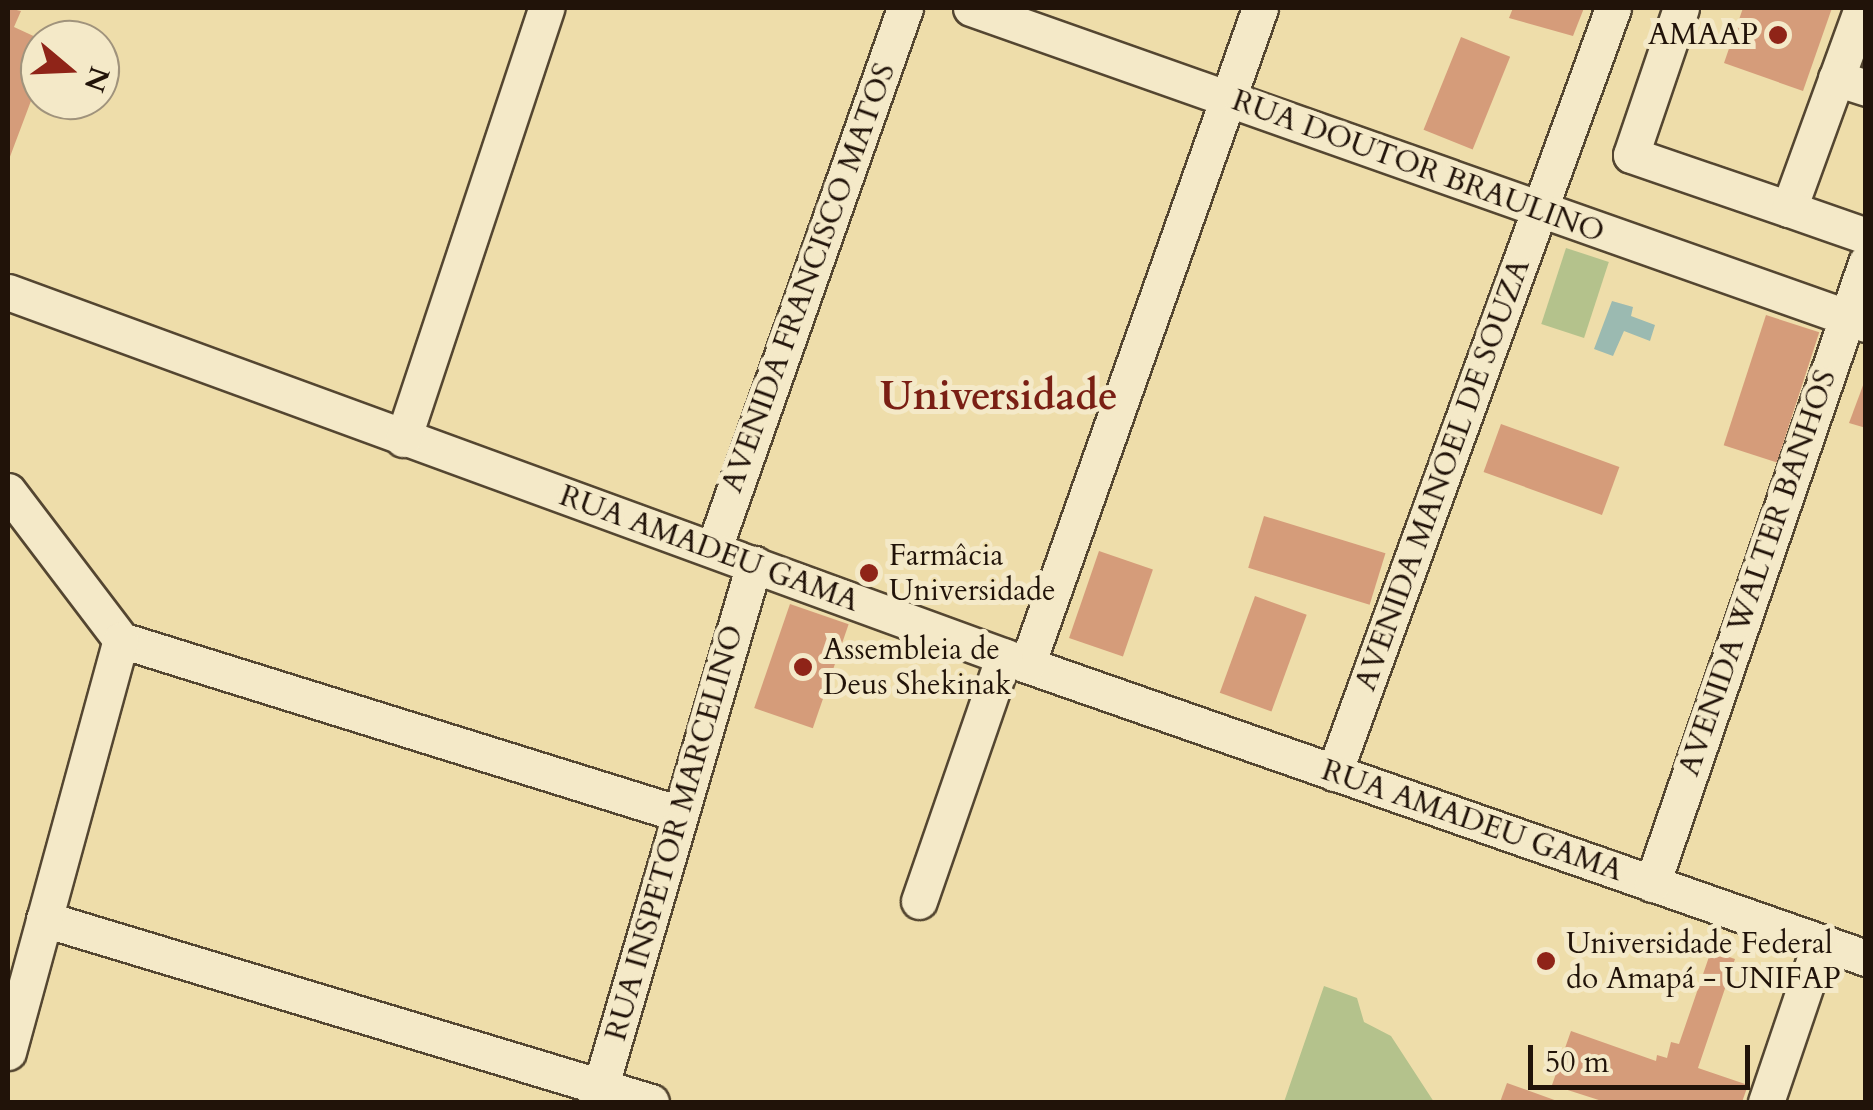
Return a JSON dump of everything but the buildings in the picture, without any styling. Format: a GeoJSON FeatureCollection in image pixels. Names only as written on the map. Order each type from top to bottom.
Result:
{"type":"FeatureCollection","features":[{"type":"Feature","properties":{"kind":"street"},"geometry":{"type":"LineString","coordinates":[[403,439],[546,8]]}},
{"type":"Feature","properties":{"kind":"street","name":"AVENIDA FRANCISCO MATOS"},"geometry":{"type":"LineString","coordinates":[[714,548],[905,8]]}},
{"type":"Feature","properties":{"kind":"street","name":"RUA DOUTOR BRAULINO"},"geometry":{"type":"LineString","coordinates":[[971,8],[1538,212],[1856,321]]}},
{"type":"Feature","properties":{"kind":"street"},"geometry":{"type":"LineString","coordinates":[[919,900],[1015,660],[1260,8]]}},
{"type":"Feature","properties":{"kind":"street","name":"AVENIDA MANOEL DE SOUZA"},"geometry":{"type":"LineString","coordinates":[[1334,773],[1613,8]]}},
{"type":"Feature","properties":{"kind":"street"},"geometry":{"type":"LineString","coordinates":[[1681,8],[1631,155],[1866,236]]}},
{"type":"Feature","properties":{"kind":"street"},"geometry":{"type":"LineString","coordinates":[[1789,209],[1851,83],[1862,8]]}},
{"type":"Feature","properties":{"kind":"street","name":"AVENIDA WALTER BANHOS"},"geometry":{"type":"LineString","coordinates":[[1652,884],[1856,321],[1866,263]]}},
{"type":"Feature","properties":{"kind":"street","name":"RUA AMADEU GAMA"},"geometry":{"type":"LineString","coordinates":[[8,292],[1015,660],[1866,958]]}},
{"type":"Feature","properties":{"kind":"street"},"geometry":{"type":"LineString","coordinates":[[8,491],[120,640],[680,814]]}},
{"type":"Feature","properties":{"kind":"street","name":"RUA INSPETOR MARCELINO"},"geometry":{"type":"LineString","coordinates":[[598,1095],[754,564]]}},
{"type":"Feature","properties":{"kind":"street"},"geometry":{"type":"LineString","coordinates":[[8,1052],[120,640]]}},
{"type":"Feature","properties":{"kind":"street"},"geometry":{"type":"LineString","coordinates":[[44,918],[598,1095],[651,1102]]}},
{"type":"Feature","properties":{"kind":"street"},"geometry":{"type":"LineString","coordinates":[[1766,1102],[1820,942]]}},
{"type":"Feature","properties":{"kind":"green space"},"geometry":{"type":"Polygon","coordinates":[[[1566,248],[1609,262],[1584,338],[1541,324],[1566,248]]]}},
{"type":"Feature","properties":{"kind":"green space"},"geometry":{"type":"Polygon","coordinates":[[[1324,986],[1357,998],[1364,1022],[1391,1036],[1434,1102],[1284,1102],[1324,986]]]}},
{"type":"Feature","properties":{"kind":"water"},"geometry":{"type":"Polygon","coordinates":[[[1612,301],[1633,307],[1631,316],[1655,325],[1650,341],[1624,331],[1613,356],[1594,349],[1612,301]]]}},
{"type":"Feature","properties":{"kind":"place","name":"AMAAP"},"geometry":{"type":"Point","coordinates":[1778,35]}},
{"type":"Feature","properties":{"kind":"place","name":"Farmâcia Universidade"},"geometry":{"type":"Point","coordinates":[869,573]}},
{"type":"Feature","properties":{"kind":"place","name":"Assembleia de Deus Shekinak"},"geometry":{"type":"Point","coordinates":[803,667]}},
{"type":"Feature","properties":{"kind":"place","name":"Universidade Federal do Amapá - UNIFAP"},"geometry":{"type":"Point","coordinates":[1546,961]}},
{"type":"Feature","properties":{"kind":"district","name":"Universidade"},"geometry":{"type":"Point","coordinates":[999,397]}}]}
